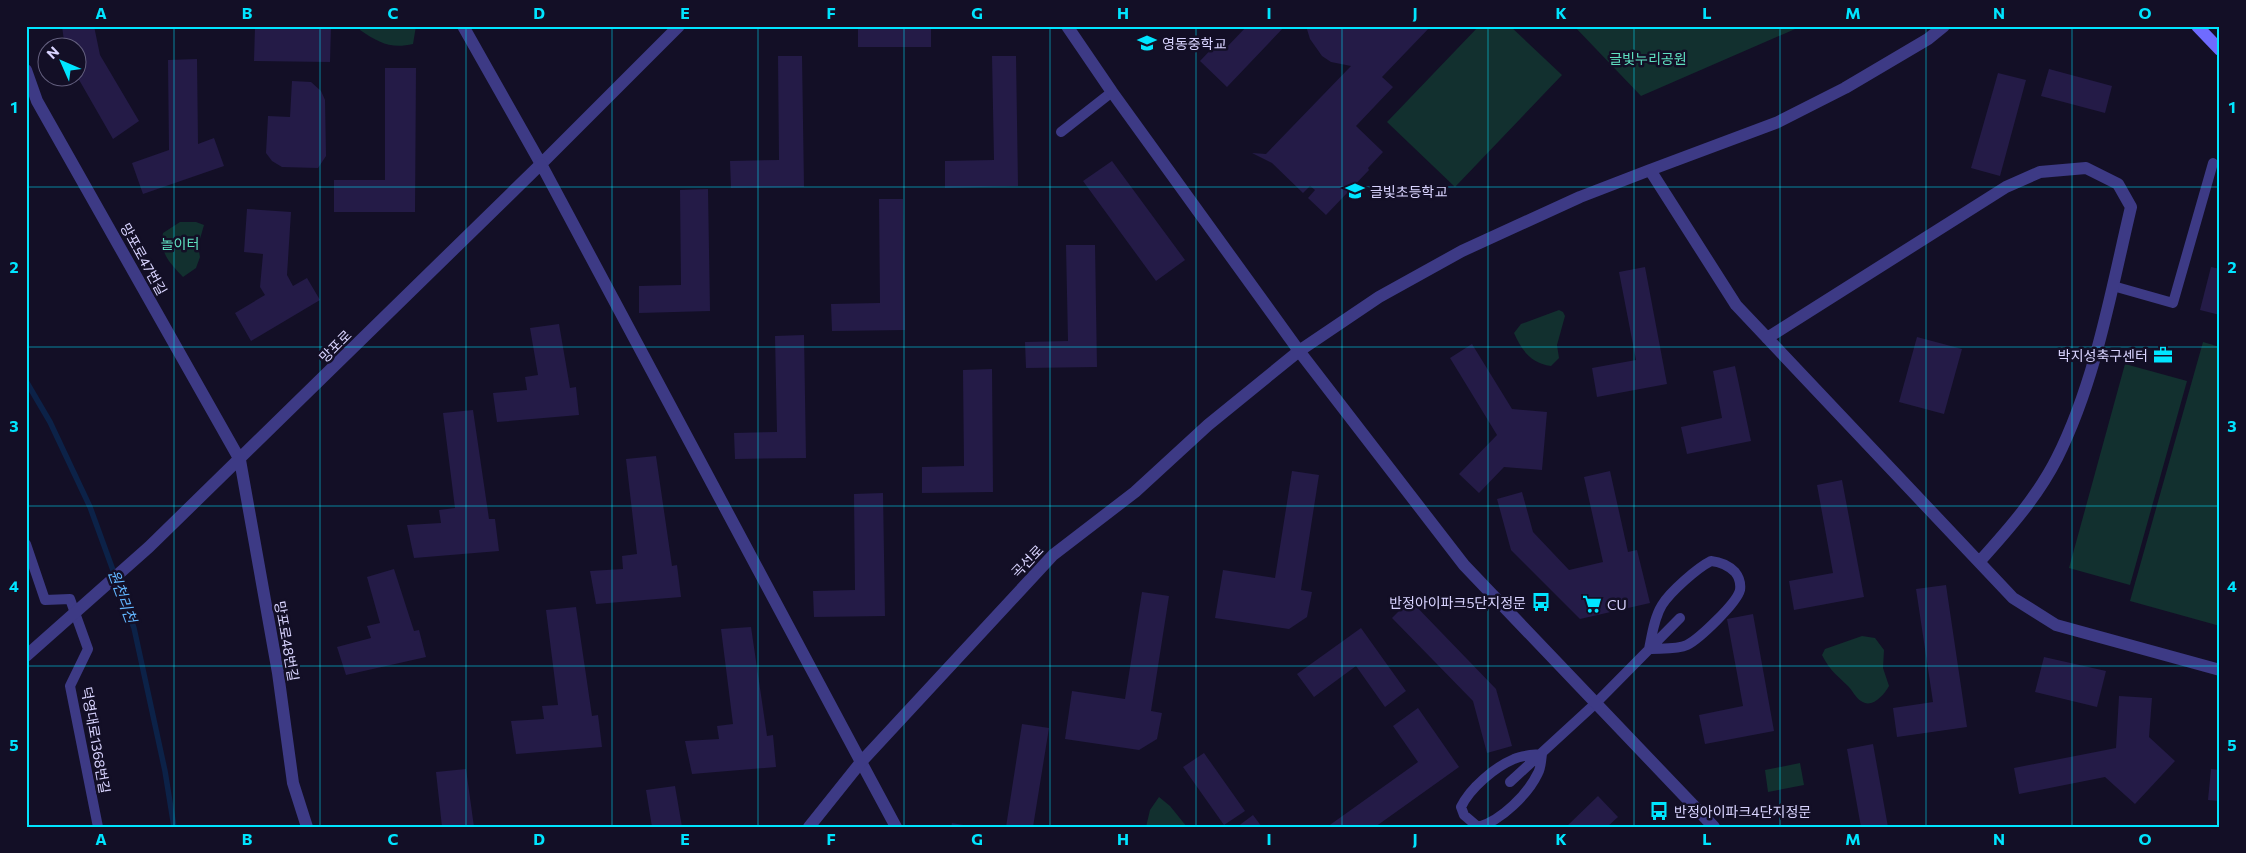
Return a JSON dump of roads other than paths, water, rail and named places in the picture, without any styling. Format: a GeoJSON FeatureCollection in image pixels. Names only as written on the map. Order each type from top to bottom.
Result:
{"type":"FeatureCollection","features":[{"type":"Feature","properties":{"kind":"main road"},"geometry":{"type":"LineString","coordinates":[[2197,26],[2220,50]]}},
{"type":"Feature","properties":{"kind":"street"},"geometry":{"type":"LineString","coordinates":[[463,26],[541,164],[896,827]]}},
{"type":"Feature","properties":{"kind":"street","name":"망포로"},"geometry":{"type":"LineString","coordinates":[[26,656],[149,547],[240,460],[679,26]]}},
{"type":"Feature","properties":{"kind":"street"},"geometry":{"type":"LineString","coordinates":[[1067,26],[1112,92],[1299,351],[1464,565],[1714,827]]}},
{"type":"Feature","properties":{"kind":"street","name":"곡선로"},"geometry":{"type":"LineString","coordinates":[[809,827],[861,762],[1053,555],[1135,492],[1208,425],[1299,351],[1379,297],[1462,251],[1580,197],[1778,122],[1845,88],[1928,38],[1944,26]]}},
{"type":"Feature","properties":{"kind":"street","name":"망포로47번길"},"geometry":{"type":"LineString","coordinates":[[26,70],[37,101],[240,460]]}},
{"type":"Feature","properties":{"kind":"street"},"geometry":{"type":"LineString","coordinates":[[1767,338],[2006,187],[2040,172],[2086,168],[2118,184],[2131,207],[2083,399],[2056,460],[2015,522],[1980,562]]}},
{"type":"Feature","properties":{"kind":"street"},"geometry":{"type":"LineString","coordinates":[[1650,170],[1736,306],[2013,598],[2056,625],[2220,670]]}},
{"type":"Feature","properties":{"kind":"street","name":"망포로48번길"},"geometry":{"type":"LineString","coordinates":[[240,460],[278,672],[293,783],[307,827]]}},
{"type":"Feature","properties":{"kind":"lane"},"geometry":{"type":"LineString","coordinates":[[1061,132],[1112,92]]}},
{"type":"Feature","properties":{"kind":"lane"},"geometry":{"type":"LineString","coordinates":[[2112,286],[2174,303],[2213,163]]}},
{"type":"Feature","properties":{"kind":"lane","name":"덕영대로1368번길"},"geometry":{"type":"LineString","coordinates":[[26,544],[45,600],[70,599],[88,649],[70,686],[98,827]]}},
{"type":"Feature","properties":{"kind":"lane"},"geometry":{"type":"LineString","coordinates":[[1711,562],[1720,562],[1730,567],[1739,578],[1740,590],[1734,600],[1701,636],[1686,646],[1649,649],[1656,618],[1663,603],[1698,568],[1711,562]]}},
{"type":"Feature","properties":{"kind":"lane"},"geometry":{"type":"LineString","coordinates":[[1510,782],[1596,702],[1680,618]]}},
{"type":"Feature","properties":{"kind":"lane"},"geometry":{"type":"LineString","coordinates":[[1542,754],[1539,772],[1510,809],[1490,824],[1479,827],[1464,815],[1461,807],[1466,797],[1493,772],[1515,758],[1542,754]]}},
{"type":"Feature","properties":{"kind":"waterway","name":"원천리천"},"geometry":{"type":"LineString","coordinates":[[26,381],[50,422],[90,507],[134,628],[165,771],[174,827]]}},
{"type":"Feature","properties":{"kind":"place","name":"영동중학교"},"geometry":{"type":"Point","coordinates":[1147,43]}},
{"type":"Feature","properties":{"kind":"place","name":"글빛초등학교"},"geometry":{"type":"Point","coordinates":[1355,191]}},
{"type":"Feature","properties":{"kind":"place","name":"박지성축구센터"},"geometry":{"type":"Point","coordinates":[2163,355]}},
{"type":"Feature","properties":{"kind":"place","name":"반정아이파크5단지정문"},"geometry":{"type":"Point","coordinates":[1541,602]}},
{"type":"Feature","properties":{"kind":"place","name":"CU"},"geometry":{"type":"Point","coordinates":[1592,604]}},
{"type":"Feature","properties":{"kind":"place","name":"반정아이파크4단지정문"},"geometry":{"type":"Point","coordinates":[1659,811]}},
{"type":"Feature","properties":{"kind":"park label","name":"글빛누리공원"},"geometry":{"type":"Point","coordinates":[1648,58]}},
{"type":"Feature","properties":{"kind":"park label","name":"놀이터"},"geometry":{"type":"Point","coordinates":[180,243]}}]}
